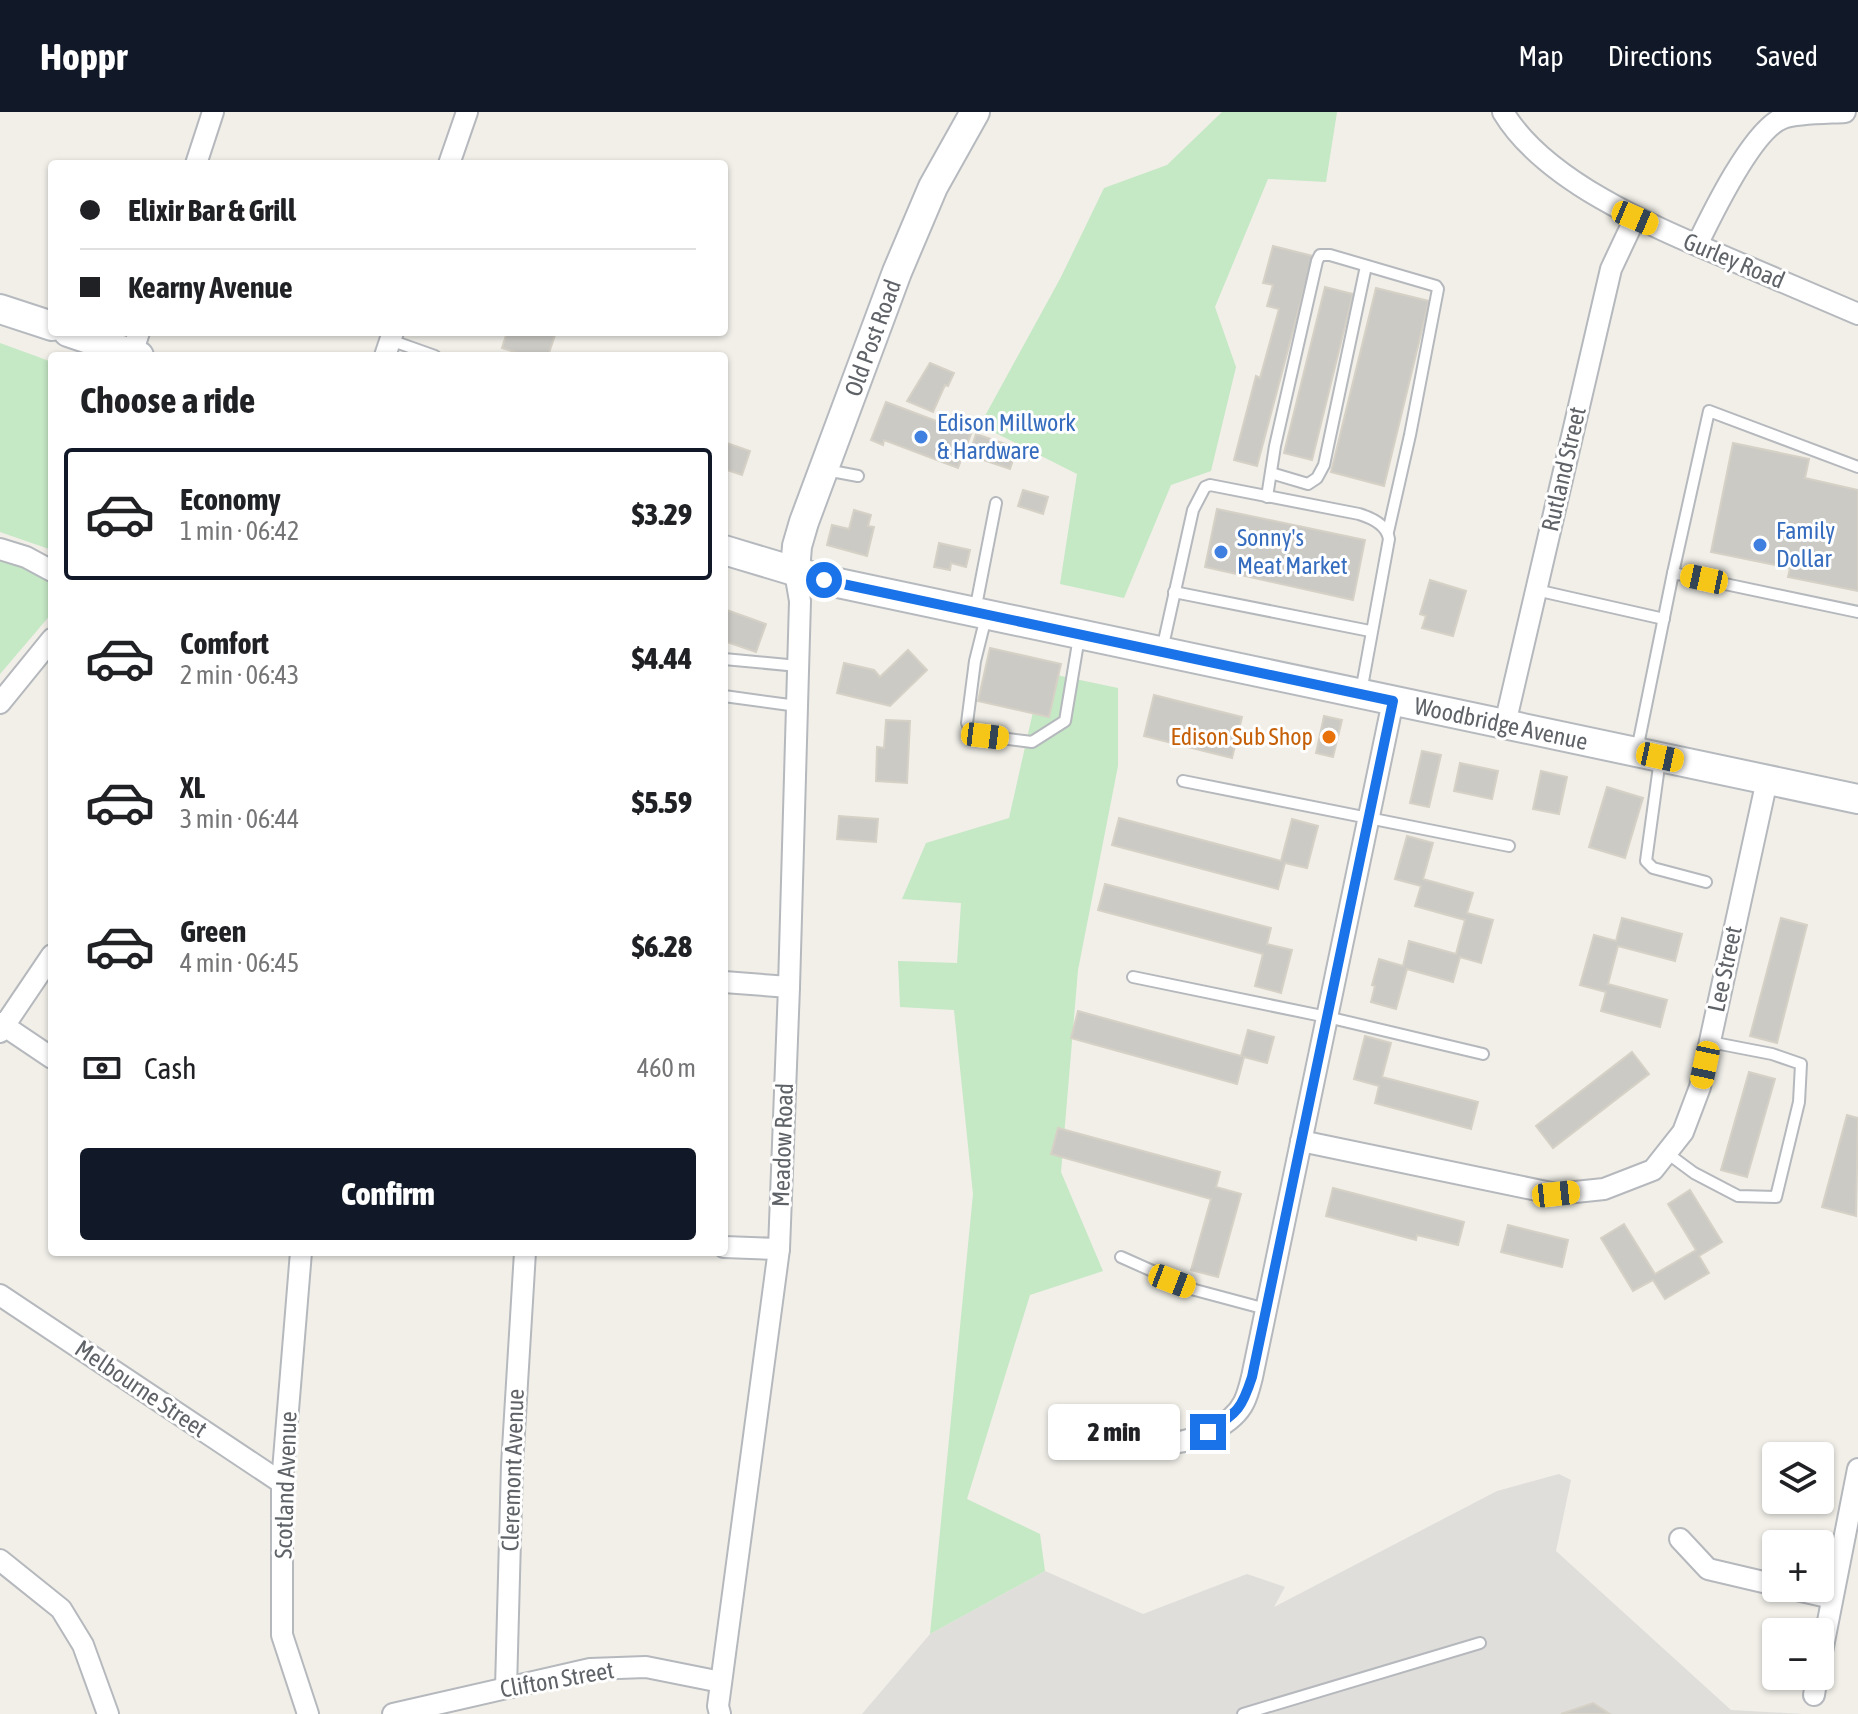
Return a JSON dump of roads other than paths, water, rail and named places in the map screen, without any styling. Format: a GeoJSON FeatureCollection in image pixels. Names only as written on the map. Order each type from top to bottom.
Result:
{"type":"FeatureCollection","features":[{"type":"Feature","properties":{"kind":"main road","name":"Old Post Road"},"geometry":{"type":"LineString","coordinates":[[795,572],[797,546],[897,272],[933,187],[975,112]]}},
{"type":"Feature","properties":{"kind":"main road"},"geometry":{"type":"LineString","coordinates":[[0,309],[48,325]]}},
{"type":"Feature","properties":{"kind":"main road"},"geometry":{"type":"LineString","coordinates":[[86,336],[136,347]]}},
{"type":"Feature","properties":{"kind":"main road","name":"Woodbridge Avenue"},"geometry":{"type":"LineString","coordinates":[[728,551],[795,572],[981,614],[1858,799]]}},
{"type":"Feature","properties":{"kind":"street"},"geometry":{"type":"LineString","coordinates":[[197,160],[213,112]]}},
{"type":"Feature","properties":{"kind":"street"},"geometry":{"type":"LineString","coordinates":[[450,160],[467,112]]}},
{"type":"Feature","properties":{"kind":"street","name":"Gurley Road"},"geometry":{"type":"LineString","coordinates":[[1503,112],[1514,130],[1550,164],[1635,218],[1858,314]]}},
{"type":"Feature","properties":{"kind":"street"},"geometry":{"type":"LineString","coordinates":[[1697,245],[1730,179],[1778,116],[1845,112]]}},
{"type":"Feature","properties":{"kind":"street","name":"Rutland Street"},"geometry":{"type":"LineString","coordinates":[[1505,724],[1611,269],[1635,218]]}},
{"type":"Feature","properties":{"kind":"street"},"geometry":{"type":"LineString","coordinates":[[0,549],[26,557],[48,569]]}},
{"type":"Feature","properties":{"kind":"street","name":"Meadow Road"},"geometry":{"type":"LineString","coordinates":[[720,1714],[721,1682],[779,1249],[800,601],[795,572]]}},
{"type":"Feature","properties":{"kind":"street"},"geometry":{"type":"LineString","coordinates":[[0,703],[48,644]]}},
{"type":"Feature","properties":{"kind":"street"},"geometry":{"type":"LineString","coordinates":[[1095,1427],[1173,1443],[1208,1432],[1236,1413],[1244,1403],[1252,1377],[1393,701]]}},
{"type":"Feature","properties":{"kind":"street","name":"Lee Street"},"geometry":{"type":"LineString","coordinates":[[1301,1141],[1556,1194],[1604,1189],[1653,1170],[1683,1132],[1700,1087],[1767,780]]}},
{"type":"Feature","properties":{"kind":"street"},"geometry":{"type":"LineString","coordinates":[[48,961],[1,1027],[48,1056]]}},
{"type":"Feature","properties":{"kind":"street"},"geometry":{"type":"LineString","coordinates":[[728,982],[789,987]]}},
{"type":"Feature","properties":{"kind":"street"},"geometry":{"type":"LineString","coordinates":[[728,1247],[779,1249]]}},
{"type":"Feature","properties":{"kind":"street","name":"Scotland Avenue"},"geometry":{"type":"LineString","coordinates":[[301,1256],[282,1483],[282,1635],[308,1714]]}},
{"type":"Feature","properties":{"kind":"street","name":"Cleremont Avenue"},"geometry":{"type":"LineString","coordinates":[[506,1688],[512,1465],[525,1256]]}},
{"type":"Feature","properties":{"kind":"street","name":"Melbourne Street"},"geometry":{"type":"LineString","coordinates":[[0,1295],[282,1483]]}},
{"type":"Feature","properties":{"kind":"street"},"geometry":{"type":"LineString","coordinates":[[1834,1588],[1858,1469]]}},
{"type":"Feature","properties":{"kind":"street"},"geometry":{"type":"LineString","coordinates":[[1680,1539],[1708,1569],[1762,1582]]}},
{"type":"Feature","properties":{"kind":"street"},"geometry":{"type":"LineString","coordinates":[[0,1560],[61,1609],[83,1645],[108,1714]]}},
{"type":"Feature","properties":{"kind":"street","name":"Clifton Street"},"geometry":{"type":"LineString","coordinates":[[393,1714],[590,1669],[646,1667],[721,1682]]}},
{"type":"Feature","properties":{"kind":"lane"},"geometry":{"type":"LineString","coordinates":[[1267,497],[1320,255],[1436,286],[1439,294],[1388,532],[1361,694]]}},
{"type":"Feature","properties":{"kind":"lane"},"geometry":{"type":"LineString","coordinates":[[1271,473],[1308,484],[1317,478],[1324,465],[1366,266]]}},
{"type":"Feature","properties":{"kind":"lane"},"geometry":{"type":"LineString","coordinates":[[390,343],[421,352]]}},
{"type":"Feature","properties":{"kind":"lane"},"geometry":{"type":"LineString","coordinates":[[1706,882],[1653,868],[1646,861],[1648,755],[1664,619],[1709,411],[1858,467]]}},
{"type":"Feature","properties":{"kind":"lane"},"geometry":{"type":"LineString","coordinates":[[824,469],[858,476]]}},
{"type":"Feature","properties":{"kind":"lane"},"geometry":{"type":"LineString","coordinates":[[1162,652],[1193,510],[1205,487],[1210,485],[1368,517],[1388,532]]}},
{"type":"Feature","properties":{"kind":"lane"},"geometry":{"type":"LineString","coordinates":[[996,503],[967,723],[969,728],[985,736],[1032,742],[1065,721],[1079,634]]}},
{"type":"Feature","properties":{"kind":"lane"},"geometry":{"type":"LineString","coordinates":[[1673,573],[1858,612]]}},
{"type":"Feature","properties":{"kind":"lane"},"geometry":{"type":"LineString","coordinates":[[1536,590],[1664,619]]}},
{"type":"Feature","properties":{"kind":"lane"},"geometry":{"type":"LineString","coordinates":[[1174,592],[1370,631]]}},
{"type":"Feature","properties":{"kind":"lane"},"geometry":{"type":"LineString","coordinates":[[728,660],[781,662],[798,666]]}},
{"type":"Feature","properties":{"kind":"lane"},"geometry":{"type":"LineString","coordinates":[[728,697],[797,706]]}},
{"type":"Feature","properties":{"kind":"lane"},"geometry":{"type":"LineString","coordinates":[[1183,781],[1509,846]]}},
{"type":"Feature","properties":{"kind":"lane"},"geometry":{"type":"LineString","coordinates":[[1133,977],[1327,1017],[1483,1054]]}},
{"type":"Feature","properties":{"kind":"lane"},"geometry":{"type":"LineString","coordinates":[[1667,1153],[1694,1173],[1738,1196],[1776,1197],[1799,1102],[1801,1064],[1772,1054],[1710,1042]]}},
{"type":"Feature","properties":{"kind":"lane"},"geometry":{"type":"LineString","coordinates":[[1121,1257],[1195,1290],[1266,1309]]}},
{"type":"Feature","properties":{"kind":"lane"},"geometry":{"type":"LineString","coordinates":[[1243,1714],[1480,1643]]}},
{"type":"Feature","properties":{"kind":"place","name":"Edison Millwork & Hardware"},"geometry":{"type":"Point","coordinates":[921,437]}},
{"type":"Feature","properties":{"kind":"place","name":"Family Dollar"},"geometry":{"type":"Point","coordinates":[1760,545]}},
{"type":"Feature","properties":{"kind":"place","name":"Sonny's Meat Market"},"geometry":{"type":"Point","coordinates":[1221,552]}},
{"type":"Feature","properties":{"kind":"place","name":"Edison Sub Shop"},"geometry":{"type":"Point","coordinates":[1329,737]}}]}
